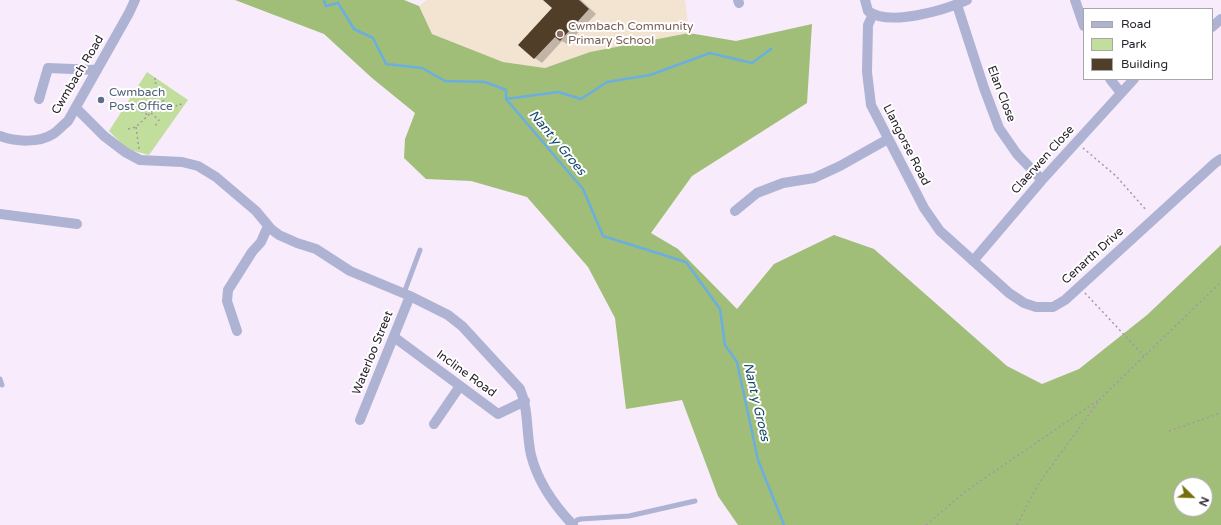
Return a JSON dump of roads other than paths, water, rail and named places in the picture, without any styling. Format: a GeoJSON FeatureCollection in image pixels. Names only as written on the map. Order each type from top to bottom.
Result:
{"type":"FeatureCollection","features":[{"type":"Feature","properties":{"kind":"street","name":"Cwmbach Road"},"geometry":{"type":"LineString","coordinates":[[0,136],[8,139],[20,140],[41,139],[53,134],[68,121],[135,0]]}},
{"type":"Feature","properties":{"kind":"street"},"geometry":{"type":"LineString","coordinates":[[865,0],[868,11],[888,18],[917,15],[956,5],[967,0]]}},
{"type":"Feature","properties":{"kind":"street"},"geometry":{"type":"LineString","coordinates":[[1075,0],[1083,23]]}},
{"type":"Feature","properties":{"kind":"street","name":"Elan Close"},"geometry":{"type":"LineString","coordinates":[[956,5],[984,88],[1000,128],[1017,154],[1042,180]]}},
{"type":"Feature","properties":{"kind":"street","name":"Llangorse Road"},"geometry":{"type":"LineString","coordinates":[[873,14],[868,25],[867,72],[871,105],[924,208],[940,230],[972,260]]}},
{"type":"Feature","properties":{"kind":"street"},"geometry":{"type":"LineString","coordinates":[[1213,26],[1221,19]]}},
{"type":"Feature","properties":{"kind":"street"},"geometry":{"type":"LineString","coordinates":[[39,99],[48,68],[97,70]]}},
{"type":"Feature","properties":{"kind":"street"},"geometry":{"type":"LineString","coordinates":[[1111,80],[1121,93]]}},
{"type":"Feature","properties":{"kind":"street","name":"Claerwen Close"},"geometry":{"type":"LineString","coordinates":[[972,260],[1133,80]]}},
{"type":"Feature","properties":{"kind":"street"},"geometry":{"type":"LineString","coordinates":[[76,108],[104,136],[125,152],[140,160],[182,162],[198,166],[216,177],[256,211],[268,226],[280,235],[297,243],[316,249],[350,271],[407,294],[448,315],[462,326],[520,389],[525,401],[531,455],[538,475],[547,493],[561,512],[574,525]]}},
{"type":"Feature","properties":{"kind":"street"},"geometry":{"type":"LineString","coordinates":[[735,211],[757,193],[783,183],[814,178],[840,166],[888,139]]}},
{"type":"Feature","properties":{"kind":"street","name":"Cenarth Drive"},"geometry":{"type":"LineString","coordinates":[[972,260],[1009,293],[1024,303],[1036,307],[1053,307],[1065,300],[1221,159]]}},
{"type":"Feature","properties":{"kind":"street"},"geometry":{"type":"LineString","coordinates":[[0,214],[77,224]]}},
{"type":"Feature","properties":{"kind":"street"},"geometry":{"type":"LineString","coordinates":[[237,331],[227,301],[228,290],[252,252],[261,242],[268,226]]}},
{"type":"Feature","properties":{"kind":"street","name":"Waterloo Street"},"geometry":{"type":"LineString","coordinates":[[360,420],[394,337],[407,294]]}},
{"type":"Feature","properties":{"kind":"street","name":"Incline Road"},"geometry":{"type":"LineString","coordinates":[[394,337],[498,414],[525,401]]}},
{"type":"Feature","properties":{"kind":"street"},"geometry":{"type":"LineString","coordinates":[[434,424],[460,386]]}},
{"type":"Feature","properties":{"kind":"lane"},"geometry":{"type":"LineString","coordinates":[[407,294],[420,250]]}},
{"type":"Feature","properties":{"kind":"lane"},"geometry":{"type":"LineString","coordinates":[[0,379],[2,385]]}},
{"type":"Feature","properties":{"kind":"lane"},"geometry":{"type":"LineString","coordinates":[[574,525],[577,520],[581,518],[629,516],[695,501]]}},
{"type":"Feature","properties":{"kind":"waterway"},"geometry":{"type":"LineString","coordinates":[[324,0],[326,6],[338,3],[354,29],[373,38],[386,64],[422,68],[445,81],[485,82],[506,90],[506,99],[558,92],[581,99],[607,82],[650,75],[710,53],[752,63],[771,49]]}},
{"type":"Feature","properties":{"kind":"waterway","name":"Nant y Groes"},"geometry":{"type":"LineString","coordinates":[[506,99],[583,189],[603,236],[686,262],[720,309],[725,345],[737,362],[758,460],[784,525]]}},
{"type":"Feature","properties":{"kind":"place","name":"Cwmbach Community Primary School"},"geometry":{"type":"Point","coordinates":[560,34]}},
{"type":"Feature","properties":{"kind":"place","name":"Cwmbach Post Office"},"geometry":{"type":"Point","coordinates":[101,100]}}]}
